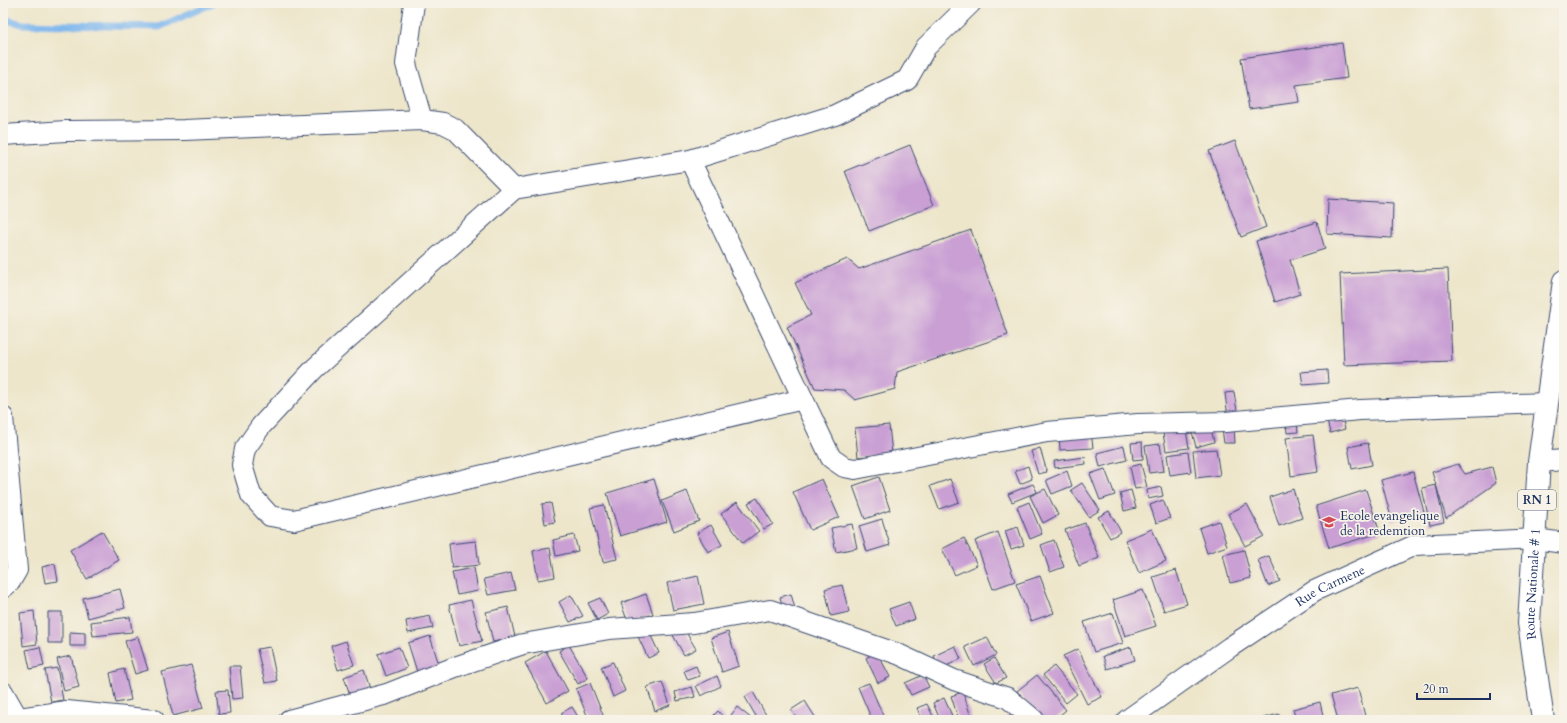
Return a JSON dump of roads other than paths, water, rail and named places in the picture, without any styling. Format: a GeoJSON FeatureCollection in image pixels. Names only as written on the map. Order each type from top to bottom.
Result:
{"type":"FeatureCollection","features":[{"type":"Feature","properties":{"kind":"main road","name":"Route Nationale # 1"},"geometry":{"type":"LineString","coordinates":[[1543,720],[1529,623],[1539,462],[1564,282]]}},
{"type":"Feature","properties":{"kind":"street"},"geometry":{"type":"LineString","coordinates":[[414,3],[406,64],[422,120]]}},
{"type":"Feature","properties":{"kind":"street"},"geometry":{"type":"LineString","coordinates":[[803,399],[294,520],[270,516],[251,495],[242,465],[245,449],[261,426],[315,368],[514,189],[690,160],[835,115],[907,80],[926,47],[971,3]]}},
{"type":"Feature","properties":{"kind":"street"},"geometry":{"type":"LineString","coordinates":[[3,135],[66,131],[184,130],[422,120],[443,123],[455,129],[514,189]]}},
{"type":"Feature","properties":{"kind":"street"},"geometry":{"type":"LineString","coordinates":[[690,160],[831,458],[844,467],[856,469],[1047,432],[1138,424],[1225,422],[1360,410],[1547,403]]}},
{"type":"Feature","properties":{"kind":"street"},"geometry":{"type":"LineString","coordinates":[[3,417],[17,570],[10,582],[3,588]]}},
{"type":"Feature","properties":{"kind":"street"},"geometry":{"type":"LineString","coordinates":[[1539,462],[1564,460]]}},
{"type":"Feature","properties":{"kind":"street","name":"Rue Carmene"},"geometry":{"type":"LineString","coordinates":[[1127,720],[1230,646],[1314,591],[1414,545],[1535,539],[1564,543]]}},
{"type":"Feature","properties":{"kind":"street"},"geometry":{"type":"LineString","coordinates":[[289,720],[387,694],[455,667],[524,644],[609,629],[694,623],[770,610],[898,654],[954,680],[1008,698],[1034,720]]}},
{"type":"Feature","properties":{"kind":"street"},"geometry":{"type":"LineString","coordinates":[[3,692],[19,719],[67,711],[154,720]]}},
{"type":"Feature","properties":{"kind":"waterway"},"geometry":{"type":"LineString","coordinates":[[3,19],[23,24],[159,27],[213,3]]}},
{"type":"Feature","properties":{"kind":"place","name":"Ecole evangelique de la redemtion"},"geometry":{"type":"Point","coordinates":[1329,522]}}]}
